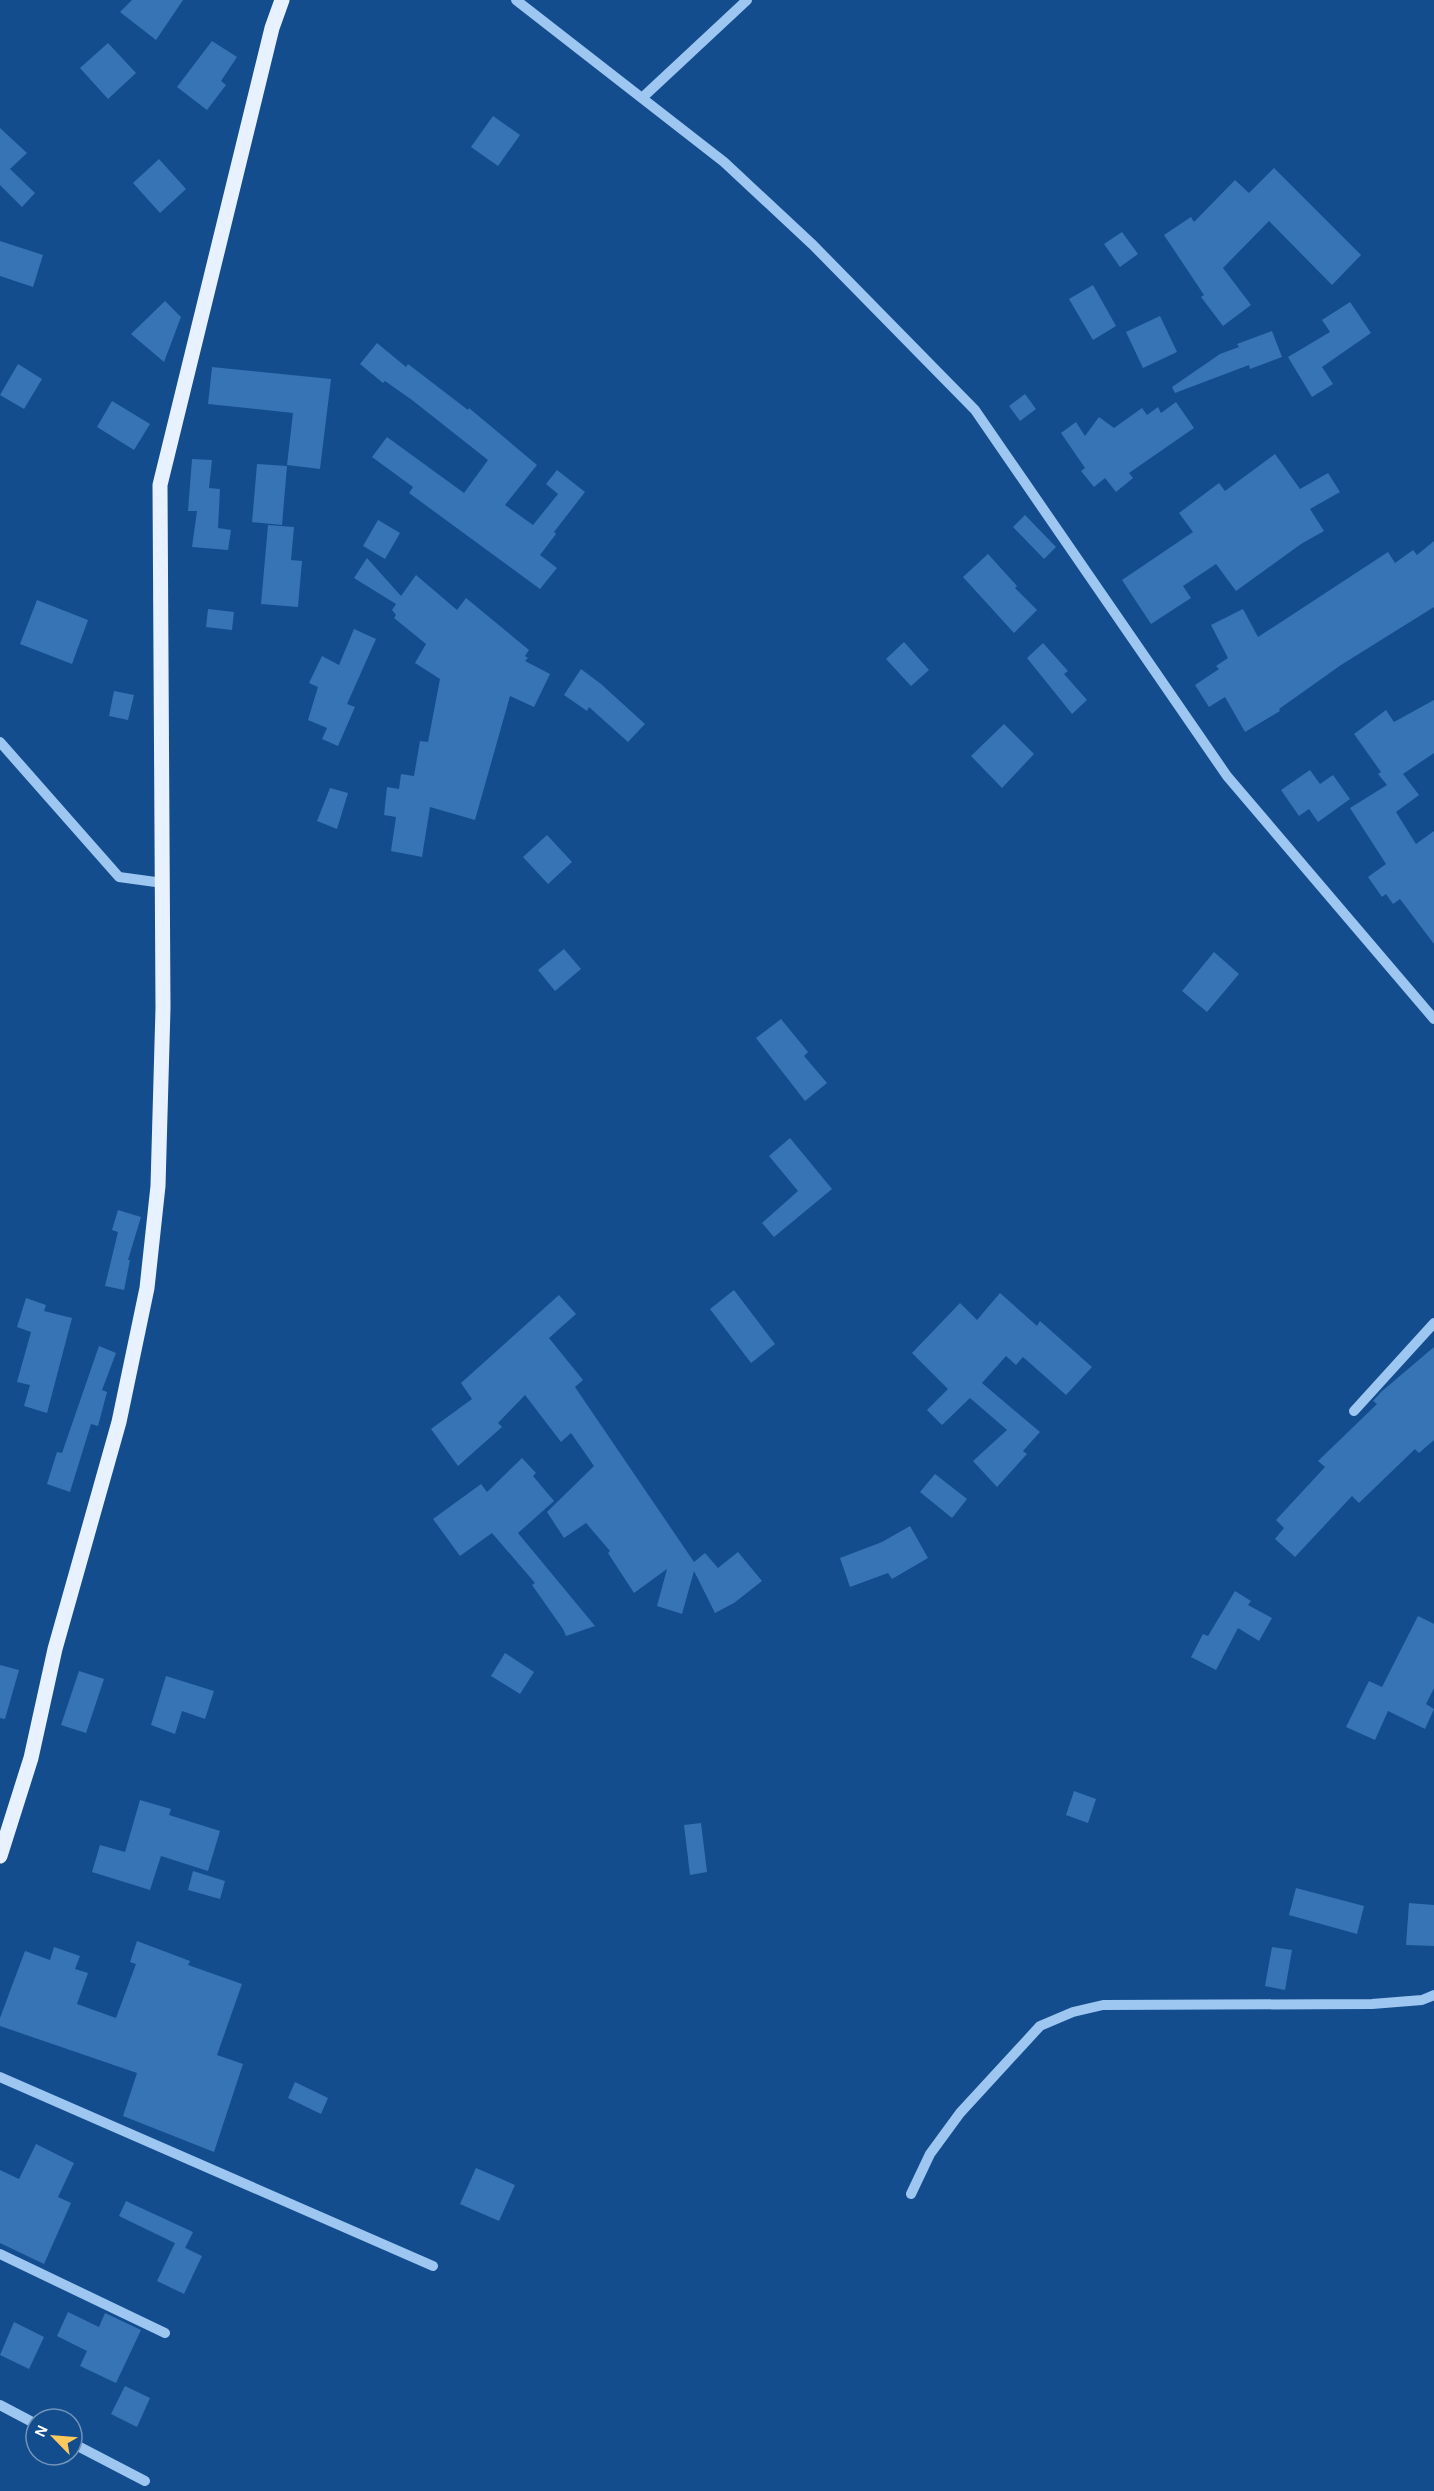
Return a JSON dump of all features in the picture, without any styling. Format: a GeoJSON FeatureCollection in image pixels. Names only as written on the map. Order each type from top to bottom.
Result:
{"type":"FeatureCollection","features":[{"type":"Feature","properties":{"kind":"main road"},"geometry":{"type":"LineString","coordinates":[[0,1856],[31,1758],[55,1648],[119,1422],[147,1288],[158,1186],[163,1008],[160,485],[266,50],[282,0]]}},
{"type":"Feature","properties":{"kind":"street"},"geometry":{"type":"LineString","coordinates":[[516,0],[724,162],[813,245],[975,410],[1227,776],[1434,1019]]}},
{"type":"Feature","properties":{"kind":"street"},"geometry":{"type":"LineString","coordinates":[[642,98],[747,0]]}},
{"type":"Feature","properties":{"kind":"street"},"geometry":{"type":"LineString","coordinates":[[0,742],[119,877],[163,883]]}},
{"type":"Feature","properties":{"kind":"street"},"geometry":{"type":"LineString","coordinates":[[1354,1411],[1434,1323]]}},
{"type":"Feature","properties":{"kind":"street"},"geometry":{"type":"LineString","coordinates":[[911,2194],[930,2154],[960,2113],[1040,2026],[1073,2012],[1103,2005],[1372,2004],[1422,2000],[1434,1995]]}},
{"type":"Feature","properties":{"kind":"street"},"geometry":{"type":"LineString","coordinates":[[0,2077],[433,2266]]}},
{"type":"Feature","properties":{"kind":"street"},"geometry":{"type":"LineString","coordinates":[[0,2254],[165,2333]]}},
{"type":"Feature","properties":{"kind":"street"},"geometry":{"type":"LineString","coordinates":[[0,2405],[24,2418]]}},
{"type":"Feature","properties":{"kind":"street"},"geometry":{"type":"LineString","coordinates":[[84,2449],[145,2481]]}},
{"type":"Feature","properties":{"kind":"building"},"geometry":{"type":"Polygon","coordinates":[[[132,0],[183,0],[156,40],[120,12],[132,0]]]}},
{"type":"Feature","properties":{"kind":"building"},"geometry":{"type":"Polygon","coordinates":[[[212,41],[237,57],[221,81],[226,85],[207,110],[177,87],[212,41]]]}},
{"type":"Feature","properties":{"kind":"building"},"geometry":{"type":"Polygon","coordinates":[[[108,43],[136,73],[108,99],[80,68],[108,43]]]}},
{"type":"Feature","properties":{"kind":"building"},"geometry":{"type":"Polygon","coordinates":[[[493,116],[520,135],[498,166],[471,147],[493,116]]]}},
{"type":"Feature","properties":{"kind":"building"},"geometry":{"type":"Polygon","coordinates":[[[0,128],[27,153],[10,169],[35,193],[22,207],[0,185],[0,128]]]}},
{"type":"Feature","properties":{"kind":"building"},"geometry":{"type":"Polygon","coordinates":[[[159,159],[186,189],[160,213],[133,183],[159,159]]]}},
{"type":"Feature","properties":{"kind":"building"},"geometry":{"type":"Polygon","coordinates":[[[1274,168],[1361,255],[1332,285],[1269,221],[1223,268],[1251,305],[1223,326],[1201,297],[1204,295],[1164,235],[1191,217],[1194,222],[1235,180],[1249,193],[1274,168]]]}},
{"type":"Feature","properties":{"kind":"building"},"geometry":{"type":"Polygon","coordinates":[[[1122,232],[1138,254],[1120,267],[1104,244],[1122,232]]]}},
{"type":"Feature","properties":{"kind":"building"},"geometry":{"type":"Polygon","coordinates":[[[0,241],[43,255],[33,287],[0,276],[0,241]]]}},
{"type":"Feature","properties":{"kind":"building"},"geometry":{"type":"Polygon","coordinates":[[[1093,285],[1116,326],[1093,340],[1069,299],[1093,285]]]}},
{"type":"Feature","properties":{"kind":"building"},"geometry":{"type":"Polygon","coordinates":[[[165,301],[181,317],[164,362],[131,334],[165,301]]]}},
{"type":"Feature","properties":{"kind":"building"},"geometry":{"type":"Polygon","coordinates":[[[1350,302],[1371,333],[1322,367],[1333,384],[1312,397],[1288,357],[1330,332],[1322,320],[1350,302]]]}},
{"type":"Feature","properties":{"kind":"building"},"geometry":{"type":"Polygon","coordinates":[[[1160,316],[1177,352],[1143,368],[1126,332],[1160,316]]]}},
{"type":"Feature","properties":{"kind":"building"},"geometry":{"type":"Polygon","coordinates":[[[1272,331],[1282,357],[1250,369],[1249,365],[1175,393],[1172,387],[1220,354],[1239,347],[1237,344],[1272,331]]]}},
{"type":"Feature","properties":{"kind":"building"},"geometry":{"type":"Polygon","coordinates":[[[377,343],[406,367],[408,364],[468,410],[469,408],[537,465],[505,505],[533,525],[558,494],[546,484],[557,470],[585,492],[554,532],[556,534],[540,555],[557,568],[540,589],[409,493],[413,487],[372,457],[387,437],[464,493],[488,460],[412,400],[385,381],[383,383],[360,364],[377,343]]]}},
{"type":"Feature","properties":{"kind":"building"},"geometry":{"type":"Polygon","coordinates":[[[18,364],[42,379],[24,409],[0,395],[18,364]]]}},
{"type":"Feature","properties":{"kind":"building"},"geometry":{"type":"Polygon","coordinates":[[[212,367],[331,379],[320,469],[287,465],[293,413],[208,404],[212,367]]]}},
{"type":"Feature","properties":{"kind":"building"},"geometry":{"type":"Polygon","coordinates":[[[1025,394],[1036,409],[1020,421],[1009,406],[1025,394]]]}},
{"type":"Feature","properties":{"kind":"building"},"geometry":{"type":"Polygon","coordinates":[[[112,401],[150,424],[134,450],[97,427],[112,401]]]}},
{"type":"Feature","properties":{"kind":"building"},"geometry":{"type":"Polygon","coordinates":[[[1176,402],[1194,428],[1129,473],[1133,478],[1116,492],[1105,478],[1094,487],[1081,471],[1085,468],[1061,433],[1076,422],[1085,436],[1099,417],[1114,428],[1142,408],[1147,415],[1158,407],[1161,413],[1176,402]]]}},
{"type":"Feature","properties":{"kind":"building"},"geometry":{"type":"Polygon","coordinates":[[[1275,454],[1300,489],[1328,473],[1340,492],[1310,509],[1324,531],[1301,544],[1236,591],[1216,564],[1183,586],[1191,598],[1151,624],[1122,580],[1193,532],[1179,513],[1219,483],[1225,491],[1275,454]]]}},
{"type":"Feature","properties":{"kind":"building"},"geometry":{"type":"Polygon","coordinates":[[[192,459],[212,460],[209,488],[220,489],[218,528],[231,530],[228,550],[192,547],[197,511],[188,511],[192,459]]]}},
{"type":"Feature","properties":{"kind":"building"},"geometry":{"type":"Polygon","coordinates":[[[257,464],[287,466],[282,525],[252,522],[257,464]]]}},
{"type":"Feature","properties":{"kind":"building"},"geometry":{"type":"Polygon","coordinates":[[[1025,515],[1056,547],[1044,559],[1013,527],[1025,515]]]}},
{"type":"Feature","properties":{"kind":"building"},"geometry":{"type":"Polygon","coordinates":[[[378,520],[400,533],[385,559],[363,546],[378,520]]]}},
{"type":"Feature","properties":{"kind":"building"},"geometry":{"type":"Polygon","coordinates":[[[268,525],[294,527],[291,560],[302,561],[298,607],[261,604],[268,525]]]}},
{"type":"Feature","properties":{"kind":"building"},"geometry":{"type":"Polygon","coordinates":[[[1434,541],[1434,607],[1341,665],[1279,709],[1280,711],[1245,732],[1225,697],[1209,707],[1195,685],[1219,669],[1216,666],[1228,658],[1211,625],[1243,609],[1258,637],[1388,552],[1395,563],[1413,550],[1417,555],[1434,541]]]}},
{"type":"Feature","properties":{"kind":"building"},"geometry":{"type":"Polygon","coordinates":[[[988,554],[1017,586],[1015,588],[1037,610],[1014,633],[963,577],[988,554]]]}},
{"type":"Feature","properties":{"kind":"building"},"geometry":{"type":"Polygon","coordinates":[[[367,558],[401,596],[416,575],[457,610],[466,598],[529,650],[525,661],[550,674],[534,707],[510,696],[475,820],[430,807],[422,857],[391,851],[396,817],[384,815],[387,787],[399,789],[401,774],[414,776],[420,741],[428,742],[440,679],[415,663],[426,644],[394,618],[396,615],[392,610],[396,604],[354,578],[367,558]]]}},
{"type":"Feature","properties":{"kind":"building"},"geometry":{"type":"Polygon","coordinates":[[[37,600],[88,620],[72,664],[20,644],[37,600]]]}},
{"type":"Feature","properties":{"kind":"building"},"geometry":{"type":"Polygon","coordinates":[[[208,609],[234,612],[232,630],[206,627],[208,609]]]}},
{"type":"Feature","properties":{"kind":"building"},"geometry":{"type":"Polygon","coordinates":[[[354,629],[376,639],[347,704],[355,707],[338,746],[322,739],[327,728],[308,720],[318,687],[309,683],[322,656],[339,665],[354,629]]]}},
{"type":"Feature","properties":{"kind":"building"},"geometry":{"type":"Polygon","coordinates":[[[904,642],[929,670],[911,686],[886,659],[904,642]]]}},
{"type":"Feature","properties":{"kind":"building"},"geometry":{"type":"Polygon","coordinates":[[[1043,643],[1068,671],[1064,674],[1087,700],[1072,714],[1027,658],[1043,643]]]}},
{"type":"Feature","properties":{"kind":"building"},"geometry":{"type":"Polygon","coordinates":[[[581,669],[645,724],[628,742],[589,707],[587,711],[564,695],[581,669]]]}},
{"type":"Feature","properties":{"kind":"building"},"geometry":{"type":"Polygon","coordinates":[[[114,691],[134,695],[128,720],[109,716],[114,691]]]}},
{"type":"Feature","properties":{"kind":"building"},"geometry":{"type":"Polygon","coordinates":[[[1434,700],[1434,753],[1403,774],[1419,795],[1396,812],[1416,844],[1434,831],[1434,944],[1400,899],[1393,904],[1386,894],[1382,897],[1368,877],[1386,864],[1350,808],[1387,785],[1378,774],[1381,772],[1354,734],[1386,710],[1394,722],[1434,700]]]}},
{"type":"Feature","properties":{"kind":"building"},"geometry":{"type":"Polygon","coordinates":[[[1004,724],[1034,754],[1002,788],[971,756],[1004,724]]]}},
{"type":"Feature","properties":{"kind":"building"},"geometry":{"type":"Polygon","coordinates":[[[1310,770],[1320,784],[1333,775],[1350,799],[1318,822],[1309,809],[1299,816],[1281,790],[1310,770]]]}},
{"type":"Feature","properties":{"kind":"building"},"geometry":{"type":"Polygon","coordinates":[[[330,788],[348,793],[337,829],[317,821],[330,788]]]}},
{"type":"Feature","properties":{"kind":"building"},"geometry":{"type":"Polygon","coordinates":[[[547,835],[572,862],[548,884],[523,857],[547,835]]]}},
{"type":"Feature","properties":{"kind":"building"},"geometry":{"type":"Polygon","coordinates":[[[564,949],[581,969],[555,991],[538,970],[564,949]]]}},
{"type":"Feature","properties":{"kind":"building"},"geometry":{"type":"Polygon","coordinates":[[[1214,952],[1239,974],[1207,1012],[1182,991],[1214,952]]]}},
{"type":"Feature","properties":{"kind":"building"},"geometry":{"type":"Polygon","coordinates":[[[781,1019],[808,1052],[804,1056],[827,1083],[805,1101],[756,1038],[781,1019]]]}},
{"type":"Feature","properties":{"kind":"building"},"geometry":{"type":"Polygon","coordinates":[[[790,1138],[832,1189],[774,1237],[762,1223],[798,1191],[769,1156],[790,1138]]]}},
{"type":"Feature","properties":{"kind":"building"},"geometry":{"type":"Polygon","coordinates":[[[118,1210],[141,1217],[128,1260],[130,1260],[124,1290],[105,1286],[118,1232],[112,1230],[118,1210]]]}},
{"type":"Feature","properties":{"kind":"building"},"geometry":{"type":"Polygon","coordinates":[[[734,1290],[775,1344],[751,1363],[710,1309],[734,1290]]]}},
{"type":"Feature","properties":{"kind":"building"},"geometry":{"type":"Polygon","coordinates":[[[1000,1293],[1037,1326],[1040,1321],[1092,1367],[1066,1395],[1023,1357],[1016,1365],[1006,1356],[982,1383],[1040,1432],[1023,1451],[1027,1454],[997,1487],[973,1461],[1007,1430],[970,1398],[942,1425],[927,1410],[948,1389],[912,1353],[960,1303],[977,1320],[1000,1293]]]}},
{"type":"Feature","properties":{"kind":"building"},"geometry":{"type":"Polygon","coordinates":[[[559,1295],[576,1314],[549,1338],[583,1380],[575,1387],[694,1562],[705,1553],[718,1568],[738,1552],[762,1581],[734,1603],[715,1613],[694,1571],[682,1614],[657,1606],[667,1569],[634,1593],[608,1553],[610,1551],[586,1523],[564,1538],[547,1512],[594,1466],[571,1433],[561,1442],[525,1395],[498,1423],[502,1427],[458,1466],[431,1429],[472,1399],[461,1383],[559,1295]]]}},
{"type":"Feature","properties":{"kind":"building"},"geometry":{"type":"Polygon","coordinates":[[[26,1298],[46,1305],[44,1311],[72,1318],[47,1413],[24,1406],[30,1385],[17,1382],[31,1332],[17,1327],[26,1298]]]}},
{"type":"Feature","properties":{"kind":"building"},"geometry":{"type":"Polygon","coordinates":[[[99,1346],[116,1353],[102,1390],[107,1392],[98,1426],[91,1424],[70,1492],[47,1484],[57,1452],[62,1453],[99,1346]]]}},
{"type":"Feature","properties":{"kind":"building"},"geometry":{"type":"Polygon","coordinates":[[[1434,1347],[1434,1440],[1419,1453],[1415,1449],[1359,1503],[1352,1496],[1295,1557],[1275,1539],[1284,1528],[1276,1520],[1325,1467],[1318,1461],[1377,1404],[1373,1401],[1381,1392],[1434,1347]]]}},
{"type":"Feature","properties":{"kind":"building"},"geometry":{"type":"Polygon","coordinates":[[[522,1458],[536,1473],[533,1476],[554,1501],[518,1533],[595,1626],[566,1636],[532,1585],[535,1583],[492,1533],[460,1556],[433,1519],[481,1484],[487,1492],[522,1458]]]}},
{"type":"Feature","properties":{"kind":"building"},"geometry":{"type":"Polygon","coordinates":[[[935,1474],[967,1499],[952,1518],[920,1492],[935,1474]]]}},
{"type":"Feature","properties":{"kind":"building"},"geometry":{"type":"Polygon","coordinates":[[[910,1526],[928,1558],[892,1579],[888,1573],[850,1587],[840,1558],[882,1542],[910,1526]]]}},
{"type":"Feature","properties":{"kind":"building"},"geometry":{"type":"Polygon","coordinates":[[[1235,1591],[1251,1601],[1248,1605],[1272,1618],[1259,1641],[1238,1628],[1216,1670],[1191,1657],[1203,1634],[1208,1636],[1235,1591]]]}},
{"type":"Feature","properties":{"kind":"building"},"geometry":{"type":"Polygon","coordinates":[[[1418,1616],[1434,1624],[1434,1688],[1426,1704],[1434,1709],[1425,1729],[1388,1711],[1375,1740],[1346,1727],[1369,1681],[1382,1687],[1418,1616]]]}},
{"type":"Feature","properties":{"kind":"building"},"geometry":{"type":"Polygon","coordinates":[[[505,1653],[534,1672],[520,1694],[491,1676],[505,1653]]]}},
{"type":"Feature","properties":{"kind":"building"},"geometry":{"type":"Polygon","coordinates":[[[0,1665],[19,1670],[5,1719],[0,1718],[0,1665]]]}},
{"type":"Feature","properties":{"kind":"building"},"geometry":{"type":"Polygon","coordinates":[[[79,1671],[104,1679],[86,1733],[61,1725],[79,1671]]]}},
{"type":"Feature","properties":{"kind":"building"},"geometry":{"type":"Polygon","coordinates":[[[166,1676],[214,1691],[205,1719],[182,1711],[175,1734],[151,1725],[166,1676]]]}},
{"type":"Feature","properties":{"kind":"building"},"geometry":{"type":"Polygon","coordinates":[[[1074,1791],[1096,1799],[1088,1823],[1066,1815],[1074,1791]]]}},
{"type":"Feature","properties":{"kind":"building"},"geometry":{"type":"Polygon","coordinates":[[[140,1800],[171,1809],[169,1815],[220,1831],[208,1871],[161,1856],[150,1890],[92,1872],[100,1845],[125,1852],[140,1800]]]}},
{"type":"Feature","properties":{"kind":"building"},"geometry":{"type":"Polygon","coordinates":[[[701,1823],[707,1872],[690,1875],[684,1825],[701,1823]]]}},
{"type":"Feature","properties":{"kind":"building"},"geometry":{"type":"Polygon","coordinates":[[[193,1871],[225,1881],[220,1899],[188,1890],[193,1871]]]}},
{"type":"Feature","properties":{"kind":"building"},"geometry":{"type":"Polygon","coordinates":[[[1296,1888],[1364,1906],[1357,1934],[1289,1915],[1296,1888]]]}},
{"type":"Feature","properties":{"kind":"building"},"geometry":{"type":"Polygon","coordinates":[[[1409,1903],[1434,1905],[1434,1946],[1406,1945],[1409,1903]]]}},
{"type":"Feature","properties":{"kind":"building"},"geometry":{"type":"Polygon","coordinates":[[[137,1941],[190,1961],[188,1965],[242,1984],[217,2055],[243,2064],[214,2152],[123,2116],[137,2073],[0,2026],[0,2018],[25,1951],[50,1960],[54,1947],[80,1956],[75,1969],[88,1973],[77,2004],[116,2018],[136,1964],[130,1962],[137,1941]]]}},
{"type":"Feature","properties":{"kind":"building"},"geometry":{"type":"Polygon","coordinates":[[[1272,1947],[1292,1950],[1285,1990],[1265,1986],[1272,1947]]]}},
{"type":"Feature","properties":{"kind":"building"},"geometry":{"type":"Polygon","coordinates":[[[295,2082],[328,2098],[321,2114],[288,2098],[295,2082]]]}},
{"type":"Feature","properties":{"kind":"building"},"geometry":{"type":"Polygon","coordinates":[[[36,2144],[74,2163],[58,2197],[71,2203],[44,2264],[0,2243],[0,2170],[19,2179],[36,2144]]]}},
{"type":"Feature","properties":{"kind":"building"},"geometry":{"type":"Polygon","coordinates":[[[476,2168],[515,2185],[499,2221],[460,2204],[476,2168]]]}},
{"type":"Feature","properties":{"kind":"building"},"geometry":{"type":"Polygon","coordinates":[[[126,2201],[193,2232],[185,2248],[119,2216],[126,2201]]]}},
{"type":"Feature","properties":{"kind":"building"},"geometry":{"type":"Polygon","coordinates":[[[175,2243],[202,2256],[184,2294],[157,2281],[175,2243]]]}},
{"type":"Feature","properties":{"kind":"building"},"geometry":{"type":"Polygon","coordinates":[[[68,2312],[99,2327],[105,2313],[141,2330],[116,2383],[80,2366],[87,2351],[57,2336],[68,2312]]]}},
{"type":"Feature","properties":{"kind":"building"},"geometry":{"type":"Polygon","coordinates":[[[14,2322],[44,2337],[29,2369],[0,2355],[14,2322]]]}},
{"type":"Feature","properties":{"kind":"building"},"geometry":{"type":"Polygon","coordinates":[[[125,2386],[150,2398],[137,2427],[111,2414],[125,2386]]]}}]}
